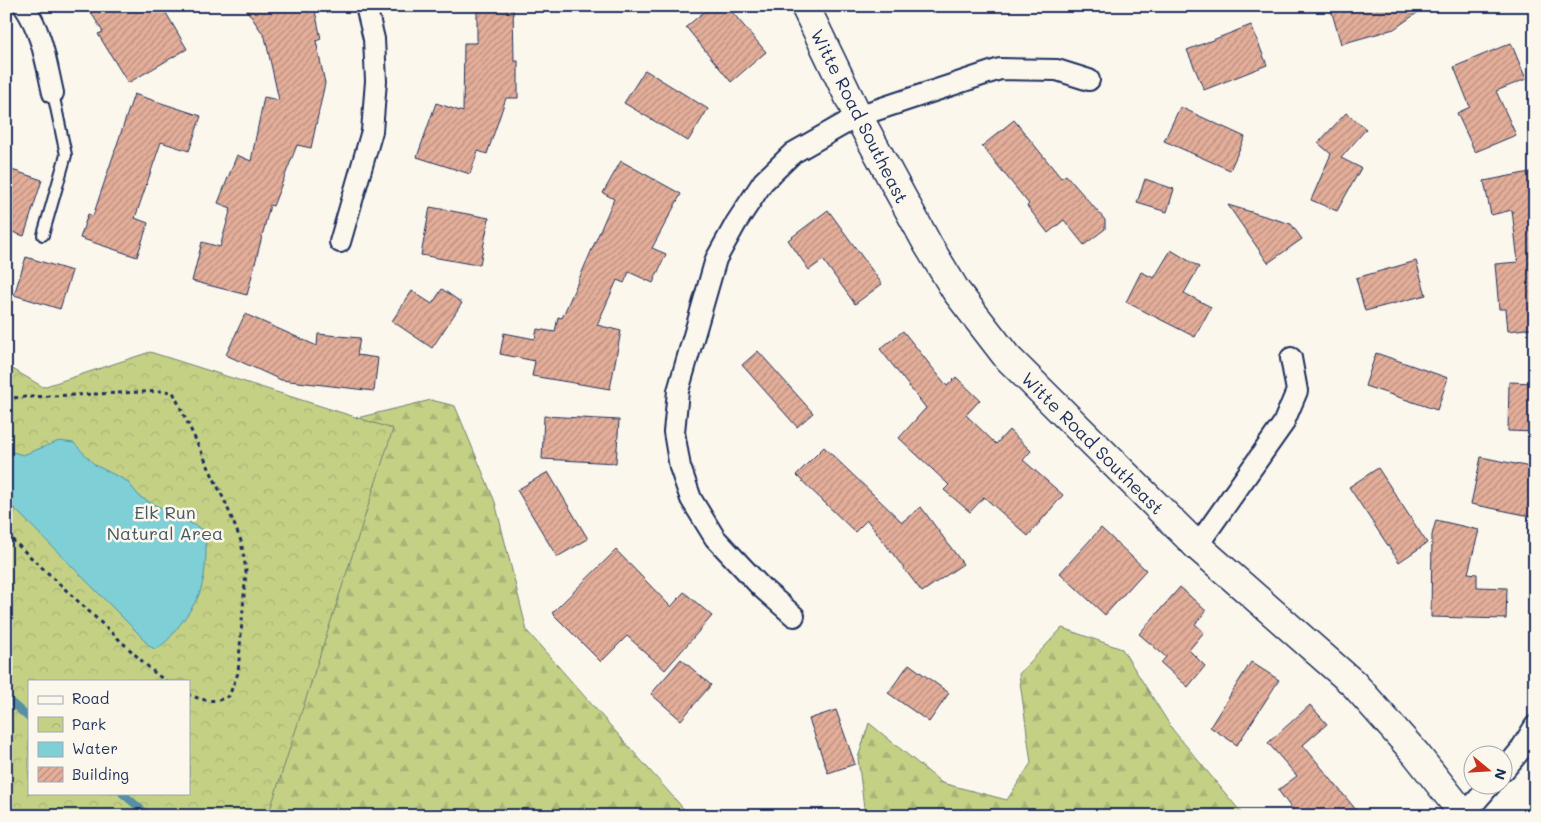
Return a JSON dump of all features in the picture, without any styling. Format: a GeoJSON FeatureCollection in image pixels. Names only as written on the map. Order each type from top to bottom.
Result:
{"type":"FeatureCollection","features":[{"type":"Feature","properties":{"kind":"street"},"geometry":{"type":"LineString","coordinates":[[24,6],[30,15],[42,44],[53,93]]}},
{"type":"Feature","properties":{"kind":"street"},"geometry":{"type":"LineString","coordinates":[[340,242],[372,131],[376,73],[374,39],[366,6]]}},
{"type":"Feature","properties":{"kind":"street","name":"Witte Road Southeast"},"geometry":{"type":"LineString","coordinates":[[805,6],[858,116],[928,245],[956,291],[1007,357],[1196,546],[1354,684],[1416,754],[1465,815]]}},
{"type":"Feature","properties":{"kind":"street"},"geometry":{"type":"LineString","coordinates":[[794,616],[761,587],[715,538],[692,499],[680,467],[674,432],[678,391],[716,259],[736,223],[763,182],[793,153],[858,116],[1000,69],[1057,70],[1089,80]]}},
{"type":"Feature","properties":{"kind":"street"},"geometry":{"type":"LineString","coordinates":[[1196,546],[1283,424],[1297,391],[1291,358]]}},
{"type":"Feature","properties":{"kind":"street"},"geometry":{"type":"LineString","coordinates":[[1514,758],[1535,726]]}},
{"type":"Feature","properties":{"kind":"street"},"geometry":{"type":"LineString","coordinates":[[1465,815],[1483,794]]}},
{"type":"Feature","properties":{"kind":"lane"},"geometry":{"type":"LineString","coordinates":[[43,235],[66,155],[53,93]]}},
{"type":"Feature","properties":{"kind":"path"},"geometry":{"type":"LineString","coordinates":[[6,398],[173,392],[226,504],[241,541],[246,570],[238,673],[234,686],[229,696],[220,701],[207,701],[190,695]]}},
{"type":"Feature","properties":{"kind":"path"},"geometry":{"type":"LineString","coordinates":[[6,534],[165,680]]}},
{"type":"Feature","properties":{"kind":"green space","name":"Elk Run Natural Area"},"geometry":{"type":"Polygon","coordinates":[[[150,352],[393,429],[268,816],[6,816],[6,365],[43,387],[150,352]]]}},
{"type":"Feature","properties":{"kind":"green space"},"geometry":{"type":"Polygon","coordinates":[[[431,400],[455,406],[495,502],[527,631],[690,816],[6,816],[6,739],[28,794],[190,794],[328,425],[431,400]]]}},
{"type":"Feature","properties":{"kind":"green space"},"geometry":{"type":"Polygon","coordinates":[[[1062,628],[1122,649],[1173,730],[1244,816],[865,816],[858,758],[869,723],[942,783],[1007,800],[1031,763],[1019,674],[1062,628]]]}},
{"type":"Feature","properties":{"kind":"water"},"geometry":{"type":"Polygon","coordinates":[[[59,441],[74,443],[95,465],[127,481],[140,497],[204,530],[206,546],[205,565],[200,592],[190,611],[173,634],[164,644],[155,649],[149,646],[6,500],[6,450],[23,455],[59,441]]]}},
{"type":"Feature","properties":{"kind":"building"},"geometry":{"type":"Polygon","coordinates":[[[87,6],[162,6],[187,49],[128,83],[98,34],[103,32],[87,6]]]}},
{"type":"Feature","properties":{"kind":"building"},"geometry":{"type":"Polygon","coordinates":[[[244,6],[314,6],[321,39],[316,41],[325,83],[311,148],[297,145],[273,206],[270,205],[247,295],[192,281],[202,242],[220,247],[231,208],[218,203],[237,155],[251,161],[264,97],[279,100],[265,37],[244,6]]]}},
{"type":"Feature","properties":{"kind":"building"},"geometry":{"type":"Polygon","coordinates":[[[477,6],[513,6],[514,61],[518,61],[518,98],[506,98],[487,154],[478,151],[470,174],[417,157],[436,103],[463,112],[464,43],[477,43],[477,6]]]}},
{"type":"Feature","properties":{"kind":"building"},"geometry":{"type":"Polygon","coordinates":[[[711,6],[727,6],[766,52],[731,82],[686,27],[711,6]]]}},
{"type":"Feature","properties":{"kind":"building"},"geometry":{"type":"Polygon","coordinates":[[[1330,6],[1427,6],[1394,29],[1341,44],[1330,6]]]}},
{"type":"Feature","properties":{"kind":"building"},"geometry":{"type":"Polygon","coordinates":[[[1251,25],[1267,65],[1204,90],[1187,50],[1251,25]]]}},
{"type":"Feature","properties":{"kind":"building"},"geometry":{"type":"Polygon","coordinates":[[[1511,43],[1526,79],[1496,91],[1516,135],[1475,152],[1457,113],[1470,107],[1454,67],[1511,43]]]}},
{"type":"Feature","properties":{"kind":"building"},"geometry":{"type":"Polygon","coordinates":[[[645,70],[708,109],[688,141],[624,103],[645,70]]]}},
{"type":"Feature","properties":{"kind":"building"},"geometry":{"type":"Polygon","coordinates":[[[134,94],[201,116],[189,151],[161,142],[135,218],[148,223],[137,257],[80,238],[88,214],[93,216],[134,94]]]}},
{"type":"Feature","properties":{"kind":"building"},"geometry":{"type":"Polygon","coordinates":[[[1180,107],[1245,137],[1230,170],[1164,141],[1180,107]]]}},
{"type":"Feature","properties":{"kind":"building"},"geometry":{"type":"Polygon","coordinates":[[[1346,113],[1366,129],[1341,158],[1361,168],[1337,211],[1311,200],[1331,154],[1318,143],[1346,113]]]}},
{"type":"Feature","properties":{"kind":"building"},"geometry":{"type":"Polygon","coordinates":[[[1014,120],[1061,178],[1066,175],[1105,220],[1105,229],[1084,245],[1064,220],[1048,233],[1027,206],[1029,204],[982,146],[1014,120]]]}},
{"type":"Feature","properties":{"kind":"building"},"geometry":{"type":"Polygon","coordinates":[[[621,161],[681,194],[652,248],[666,254],[653,283],[629,272],[624,283],[617,280],[597,325],[621,331],[610,389],[532,376],[535,361],[500,354],[504,333],[535,339],[537,329],[555,332],[558,317],[562,318],[614,199],[603,193],[621,161]]]}},
{"type":"Feature","properties":{"kind":"building"},"geometry":{"type":"Polygon","coordinates":[[[6,168],[42,180],[24,236],[6,230],[6,168]]]}},
{"type":"Feature","properties":{"kind":"building"},"geometry":{"type":"Polygon","coordinates":[[[1535,171],[1535,328],[1508,331],[1506,309],[1499,309],[1495,264],[1518,262],[1512,210],[1491,215],[1484,181],[1535,171]]]}},
{"type":"Feature","properties":{"kind":"building"},"geometry":{"type":"Polygon","coordinates":[[[1145,179],[1174,189],[1167,212],[1137,203],[1145,179]]]}},
{"type":"Feature","properties":{"kind":"building"},"geometry":{"type":"Polygon","coordinates":[[[1228,205],[1291,224],[1302,239],[1268,263],[1228,205]]]}},
{"type":"Feature","properties":{"kind":"building"},"geometry":{"type":"Polygon","coordinates":[[[430,207],[489,218],[480,264],[421,255],[430,207]]]}},
{"type":"Feature","properties":{"kind":"building"},"geometry":{"type":"Polygon","coordinates":[[[828,210],[882,284],[855,304],[823,260],[809,270],[788,240],[828,210]]]}},
{"type":"Feature","properties":{"kind":"building"},"geometry":{"type":"Polygon","coordinates":[[[1171,250],[1199,267],[1184,293],[1211,307],[1195,337],[1126,302],[1141,272],[1154,278],[1171,250]]]}},
{"type":"Feature","properties":{"kind":"building"},"geometry":{"type":"Polygon","coordinates":[[[26,257],[72,271],[60,309],[14,295],[26,257]]]}},
{"type":"Feature","properties":{"kind":"building"},"geometry":{"type":"Polygon","coordinates":[[[1416,261],[1426,295],[1365,311],[1356,278],[1416,261]]]}},
{"type":"Feature","properties":{"kind":"building"},"geometry":{"type":"Polygon","coordinates":[[[442,289],[462,303],[432,348],[392,321],[412,291],[432,304],[442,289]]]}},
{"type":"Feature","properties":{"kind":"building"},"geometry":{"type":"Polygon","coordinates":[[[245,314],[317,346],[318,334],[360,338],[357,355],[378,358],[374,391],[281,380],[226,355],[245,314]]]}},
{"type":"Feature","properties":{"kind":"building"},"geometry":{"type":"Polygon","coordinates":[[[903,331],[947,386],[956,377],[980,400],[966,415],[996,444],[1009,430],[1031,451],[1023,460],[1063,495],[1028,536],[984,497],[970,512],[944,490],[949,485],[899,438],[926,408],[880,349],[903,331]]]}},
{"type":"Feature","properties":{"kind":"building"},"geometry":{"type":"Polygon","coordinates":[[[758,351],[813,413],[797,427],[742,365],[758,351]]]}},
{"type":"Feature","properties":{"kind":"building"},"geometry":{"type":"Polygon","coordinates":[[[1376,353],[1448,378],[1437,410],[1365,386],[1376,353]]]}},
{"type":"Feature","properties":{"kind":"building"},"geometry":{"type":"Polygon","coordinates":[[[1509,382],[1535,383],[1535,432],[1508,431],[1509,382]]]}},
{"type":"Feature","properties":{"kind":"building"},"geometry":{"type":"Polygon","coordinates":[[[544,416],[619,420],[616,463],[542,459],[544,416]]]}},
{"type":"Feature","properties":{"kind":"building"},"geometry":{"type":"Polygon","coordinates":[[[824,447],[902,522],[921,507],[963,564],[922,592],[867,520],[855,532],[796,475],[824,447]]]}},
{"type":"Feature","properties":{"kind":"building"},"geometry":{"type":"Polygon","coordinates":[[[1481,457],[1535,468],[1535,517],[1471,504],[1481,457]]]}},
{"type":"Feature","properties":{"kind":"building"},"geometry":{"type":"Polygon","coordinates":[[[1378,468],[1427,543],[1399,562],[1349,487],[1378,468]]]}},
{"type":"Feature","properties":{"kind":"building"},"geometry":{"type":"Polygon","coordinates":[[[548,472],[588,539],[557,557],[517,490],[548,472]]]}},
{"type":"Feature","properties":{"kind":"building"},"geometry":{"type":"Polygon","coordinates":[[[1436,520],[1479,530],[1468,573],[1477,574],[1477,587],[1507,588],[1506,619],[1431,617],[1432,535],[1436,520]]]}},
{"type":"Feature","properties":{"kind":"building"},"geometry":{"type":"Polygon","coordinates":[[[1101,528],[1146,570],[1105,615],[1060,573],[1101,528]]]}},
{"type":"Feature","properties":{"kind":"building"},"geometry":{"type":"Polygon","coordinates":[[[616,550],[671,607],[684,592],[712,616],[665,670],[627,636],[601,662],[552,613],[616,550]]]}},
{"type":"Feature","properties":{"kind":"building"},"geometry":{"type":"Polygon","coordinates":[[[1180,587],[1206,611],[1195,624],[1204,632],[1189,650],[1205,666],[1188,687],[1161,663],[1166,657],[1139,634],[1180,587]]]}},
{"type":"Feature","properties":{"kind":"building"},"geometry":{"type":"Polygon","coordinates":[[[681,659],[711,685],[681,720],[651,694],[681,659]]]}},
{"type":"Feature","properties":{"kind":"building"},"geometry":{"type":"Polygon","coordinates":[[[1251,662],[1279,680],[1237,745],[1210,727],[1251,662]]]}},
{"type":"Feature","properties":{"kind":"building"},"geometry":{"type":"Polygon","coordinates":[[[909,664],[949,693],[929,722],[888,693],[909,664]]]}},
{"type":"Feature","properties":{"kind":"building"},"geometry":{"type":"Polygon","coordinates":[[[1310,705],[1327,724],[1303,745],[1361,816],[1297,816],[1278,790],[1297,776],[1268,743],[1310,705]]]}},
{"type":"Feature","properties":{"kind":"building"},"geometry":{"type":"Polygon","coordinates":[[[836,710],[855,764],[828,773],[809,719],[836,710]]]}},
{"type":"Feature","properties":{"kind":"waterway"},"geometry":{"type":"LineString","coordinates":[[6,698],[28,717]]}},
{"type":"Feature","properties":{"kind":"waterway"},"geometry":{"type":"LineString","coordinates":[[123,794],[149,816]]}}]}
